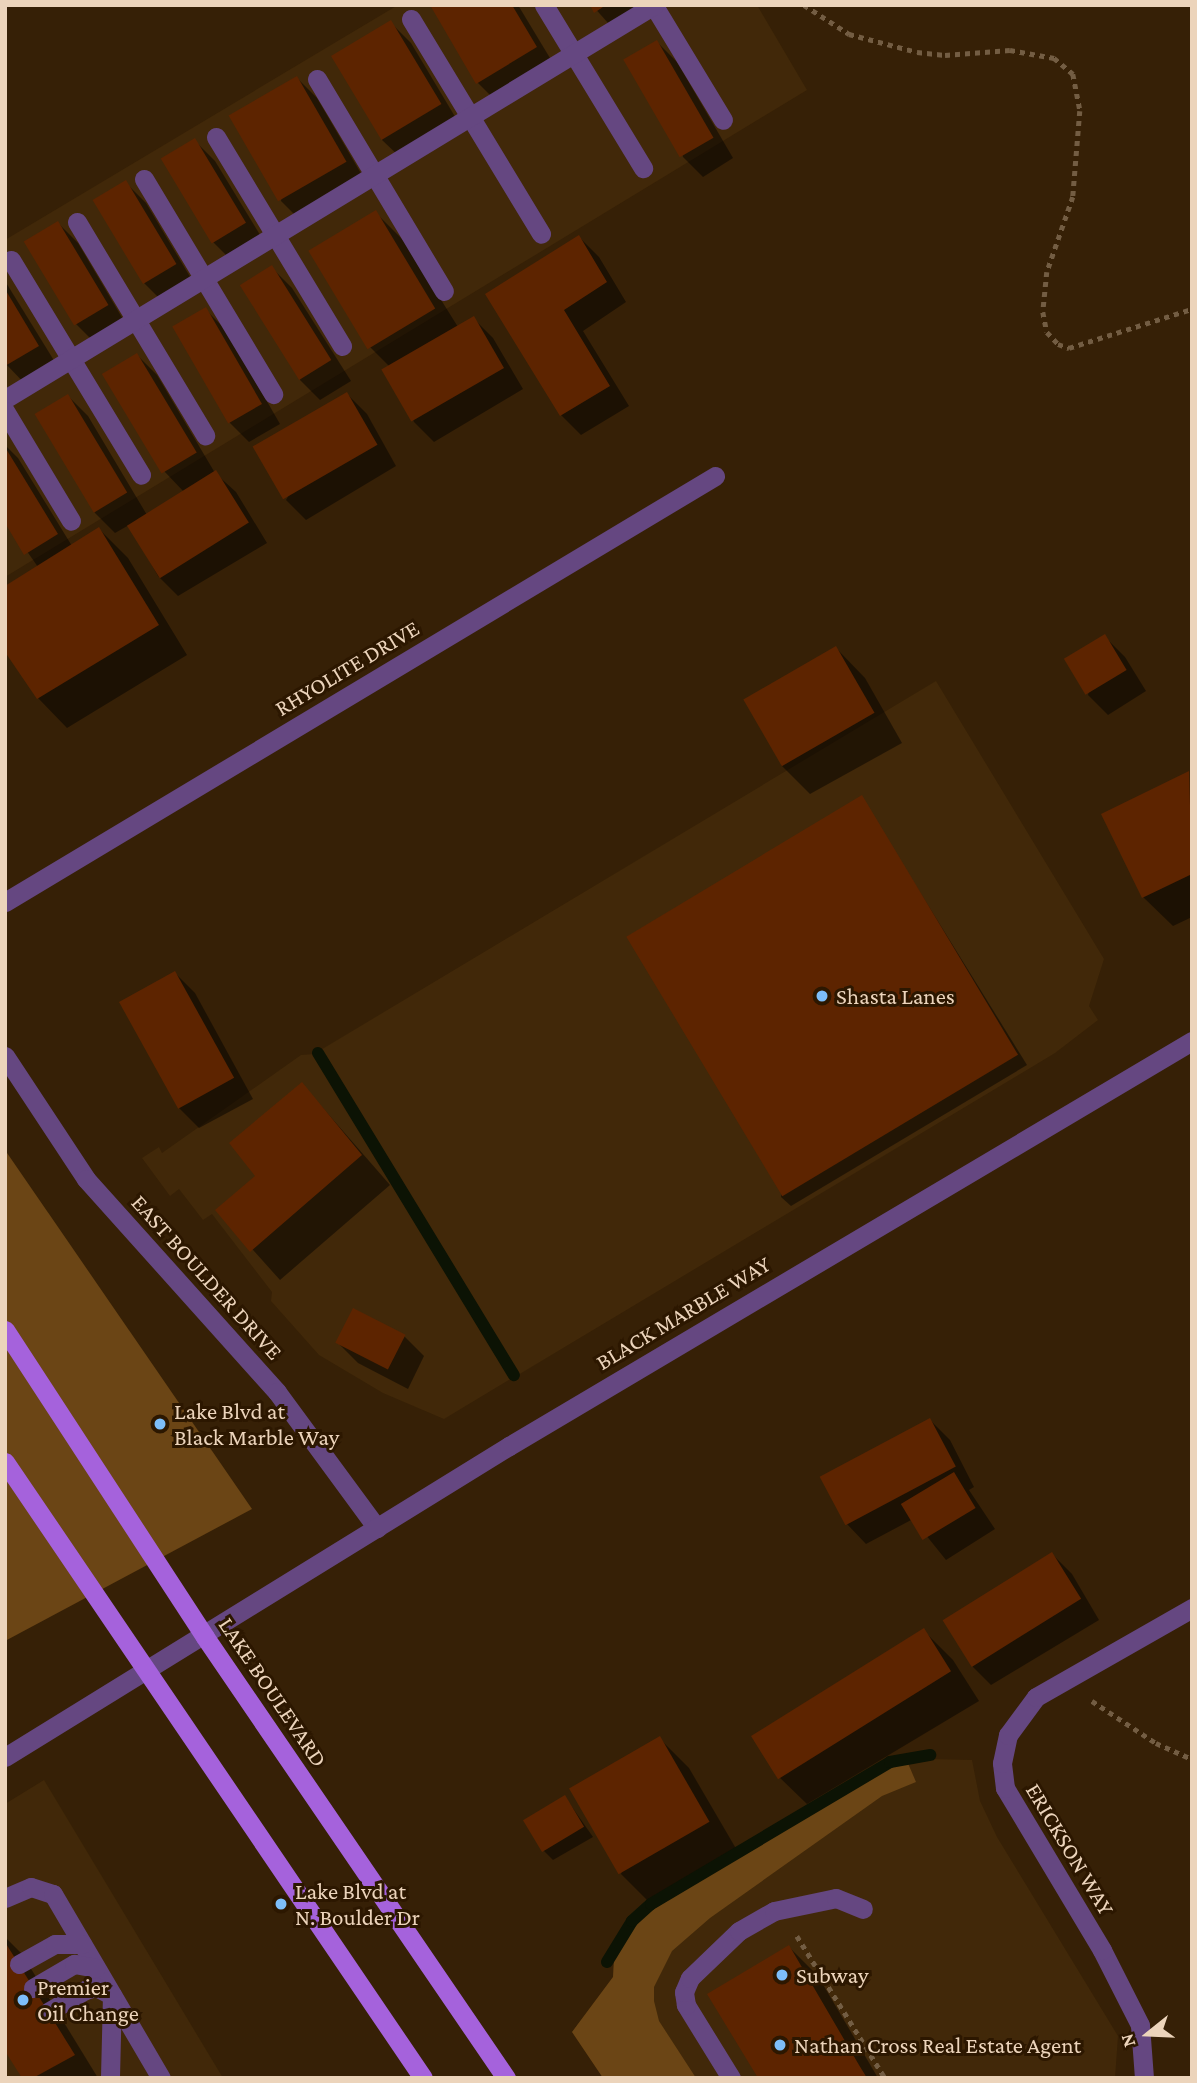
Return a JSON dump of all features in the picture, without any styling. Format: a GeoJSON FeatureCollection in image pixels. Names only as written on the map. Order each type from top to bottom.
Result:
{"type":"FeatureCollection","features":[{"type":"Feature","properties":{"kind":"main road","name":"LAKE BOULEVARD"},"geometry":{"type":"LineString","coordinates":[[5,1330],[205,1637],[506,2078]]}},
{"type":"Feature","properties":{"kind":"main road"},"geometry":{"type":"LineString","coordinates":[[5,1462],[145,1674],[423,2078]]}},
{"type":"Feature","properties":{"kind":"street"},"geometry":{"type":"LineString","coordinates":[[544,5],[643,169]]}},
{"type":"Feature","properties":{"kind":"street"},"geometry":{"type":"LineString","coordinates":[[5,399],[654,5],[723,120]]}},
{"type":"Feature","properties":{"kind":"street"},"geometry":{"type":"LineString","coordinates":[[411,19],[541,234]]}},
{"type":"Feature","properties":{"kind":"street"},"geometry":{"type":"LineString","coordinates":[[317,79],[444,291]]}},
{"type":"Feature","properties":{"kind":"street"},"geometry":{"type":"LineString","coordinates":[[216,137],[342,346]]}},
{"type":"Feature","properties":{"kind":"street"},"geometry":{"type":"LineString","coordinates":[[144,179],[273,394]]}},
{"type":"Feature","properties":{"kind":"street"},"geometry":{"type":"LineString","coordinates":[[76,222],[205,435]]}},
{"type":"Feature","properties":{"kind":"street"},"geometry":{"type":"LineString","coordinates":[[11,260],[141,475]]}},
{"type":"Feature","properties":{"kind":"street"},"geometry":{"type":"LineString","coordinates":[[5,411],[71,521]]}},
{"type":"Feature","properties":{"kind":"street","name":"RHYOLITE DRIVE"},"geometry":{"type":"LineString","coordinates":[[5,902],[715,476]]}},
{"type":"Feature","properties":{"kind":"street","name":"BLACK MARBLE WAY"},"geometry":{"type":"LineString","coordinates":[[5,1757],[145,1674],[377,1528],[1192,1041]]}},
{"type":"Feature","properties":{"kind":"street","name":"EAST BOULDER DRIVE"},"geometry":{"type":"LineString","coordinates":[[5,1056],[86,1179],[277,1392],[377,1528]]}},
{"type":"Feature","properties":{"kind":"street","name":"ERICKSON WAY"},"geometry":{"type":"LineString","coordinates":[[1144,2078],[1140,2025],[1127,1996],[1005,1788],[1002,1776],[1004,1749],[1016,1721],[1036,1697],[1065,1678],[1192,1608]]}},
{"type":"Feature","properties":{"kind":"street"},"geometry":{"type":"LineString","coordinates":[[5,1898],[31,1887],[53,1894],[161,2078]]}},
{"type":"Feature","properties":{"kind":"street"},"geometry":{"type":"LineString","coordinates":[[731,2078],[686,2005],[684,1992],[690,1978],[738,1931],[774,1911],[836,1898],[863,1909]]}},
{"type":"Feature","properties":{"kind":"street"},"geometry":{"type":"LineString","coordinates":[[19,1964],[55,1944],[82,1944]]}},
{"type":"Feature","properties":{"kind":"street"},"geometry":{"type":"LineString","coordinates":[[33,1988],[74,1964],[96,1968]]}},
{"type":"Feature","properties":{"kind":"street"},"geometry":{"type":"LineString","coordinates":[[48,2011],[85,1990],[96,1987],[112,1995]]}},
{"type":"Feature","properties":{"kind":"street"},"geometry":{"type":"LineString","coordinates":[[110,2078],[112,1995]]}},
{"type":"Feature","properties":{"kind":"path"},"geometry":{"type":"LineString","coordinates":[[804,5],[849,34],[917,52],[1023,51],[1054,58],[1073,74],[1080,111],[1073,197],[1046,272],[1043,312],[1047,331],[1058,344],[1069,348],[1192,309]]}},
{"type":"Feature","properties":{"kind":"path"},"geometry":{"type":"LineString","coordinates":[[1065,1678],[1114,1717],[1192,1759]]}},
{"type":"Feature","properties":{"kind":"path"},"geometry":{"type":"LineString","coordinates":[[793,1929],[885,2078]]}},
{"type":"Feature","properties":{"kind":"shaded area"},"geometry":{"type":"Polygon","coordinates":[[[398,5],[757,5],[807,90],[5,577],[5,240],[398,5]]]}},
{"type":"Feature","properties":{"kind":"shaded area"},"geometry":{"type":"Polygon","coordinates":[[[936,681],[1104,959],[1089,1006],[1098,1020],[1055,1053],[518,1375],[319,1051],[936,681]]]}},
{"type":"Feature","properties":{"kind":"shaded area"},"geometry":{"type":"Polygon","coordinates":[[[315,1054],[512,1378],[444,1419],[383,1393],[319,1355],[271,1301],[272,1292],[212,1214],[203,1220],[179,1189],[170,1196],[142,1158],[159,1147],[162,1153],[301,1055],[315,1054]]]}},
{"type":"Feature","properties":{"kind":"shaded area"},"geometry":{"type":"Polygon","coordinates":[[[5,1150],[252,1509],[5,1641],[5,1150]]]}},
{"type":"Feature","properties":{"kind":"shaded area"},"geometry":{"type":"Polygon","coordinates":[[[929,1759],[972,1760],[980,1801],[997,1837],[1118,2036],[1115,2078],[603,2078],[572,2032],[613,1977],[614,1959],[642,1916],[890,1766],[929,1759]]]}},
{"type":"Feature","properties":{"kind":"shaded area"},"geometry":{"type":"Polygon","coordinates":[[[907,1761],[916,1782],[882,1796],[710,1918],[672,1951],[654,1987],[654,2001],[659,2021],[696,2078],[603,2078],[572,2032],[613,1977],[614,1959],[642,1916],[890,1766],[907,1761]]]}},
{"type":"Feature","properties":{"kind":"shaded area"},"geometry":{"type":"Polygon","coordinates":[[[44,1780],[223,2078],[5,2078],[5,1804],[44,1780]]]}},
{"type":"Feature","properties":{"kind":"building"},"geometry":{"type":"Polygon","coordinates":[[[430,5],[512,5],[537,47],[476,84],[430,5]]]}},
{"type":"Feature","properties":{"kind":"building"},"geometry":{"type":"Polygon","coordinates":[[[590,5],[606,5],[594,13],[590,5]]]}},
{"type":"Feature","properties":{"kind":"building"},"geometry":{"type":"Polygon","coordinates":[[[391,20],[441,104],[381,140],[331,56],[391,20]]]}},
{"type":"Feature","properties":{"kind":"building"},"geometry":{"type":"Polygon","coordinates":[[[657,40],[714,138],[680,157],[623,60],[657,40]]]}},
{"type":"Feature","properties":{"kind":"building"},"geometry":{"type":"Polygon","coordinates":[[[297,76],[347,162],[278,201],[229,116],[297,76]]]}},
{"type":"Feature","properties":{"kind":"building"},"geometry":{"type":"Polygon","coordinates":[[[195,138],[246,223],[212,243],[161,159],[195,138]]]}},
{"type":"Feature","properties":{"kind":"building"},"geometry":{"type":"Polygon","coordinates":[[[126,180],[176,264],[143,284],[93,200],[126,180]]]}},
{"type":"Feature","properties":{"kind":"building"},"geometry":{"type":"Polygon","coordinates":[[[376,210],[435,309],[368,349],[308,251],[376,210]]]}},
{"type":"Feature","properties":{"kind":"building"},"geometry":{"type":"Polygon","coordinates":[[[58,221],[108,305],[74,326],[24,242],[58,221]]]}},
{"type":"Feature","properties":{"kind":"building"},"geometry":{"type":"Polygon","coordinates":[[[579,235],[607,282],[564,310],[610,386],[560,416],[485,294],[579,235]]]}},
{"type":"Feature","properties":{"kind":"building"},"geometry":{"type":"Polygon","coordinates":[[[272,265],[331,360],[299,380],[240,285],[272,265]]]}},
{"type":"Feature","properties":{"kind":"building"},"geometry":{"type":"Polygon","coordinates":[[[5,289],[39,346],[5,366],[5,289]]]}},
{"type":"Feature","properties":{"kind":"building"},"geometry":{"type":"Polygon","coordinates":[[[206,307],[262,404],[228,423],[172,326],[206,307]]]}},
{"type":"Feature","properties":{"kind":"building"},"geometry":{"type":"Polygon","coordinates":[[[474,316],[504,368],[411,421],[381,370],[474,316]]]}},
{"type":"Feature","properties":{"kind":"building"},"geometry":{"type":"Polygon","coordinates":[[[137,353],[197,452],[162,474],[102,374],[137,353]]]}},
{"type":"Feature","properties":{"kind":"building"},"geometry":{"type":"Polygon","coordinates":[[[347,392],[378,445],[283,499],[253,446],[347,392]]]}},
{"type":"Feature","properties":{"kind":"building"},"geometry":{"type":"Polygon","coordinates":[[[68,394],[127,493],[94,513],[35,414],[68,394]]]}},
{"type":"Feature","properties":{"kind":"building"},"geometry":{"type":"Polygon","coordinates":[[[5,447],[58,534],[24,555],[5,523],[5,447]]]}},
{"type":"Feature","properties":{"kind":"building"},"geometry":{"type":"Polygon","coordinates":[[[216,470],[249,523],[160,578],[127,526],[216,470]]]}},
{"type":"Feature","properties":{"kind":"building"},"geometry":{"type":"Polygon","coordinates":[[[99,527],[159,625],[37,699],[5,652],[5,586],[99,527]]]}},
{"type":"Feature","properties":{"kind":"building"},"geometry":{"type":"Polygon","coordinates":[[[1105,634],[1127,670],[1085,695],[1064,659],[1105,634]]]}},
{"type":"Feature","properties":{"kind":"building"},"geometry":{"type":"Polygon","coordinates":[[[836,646],[874,713],[782,766],[743,700],[836,646]]]}},
{"type":"Feature","properties":{"kind":"building"},"geometry":{"type":"Polygon","coordinates":[[[1189,771],[1192,874],[1142,898],[1101,814],[1189,771]]]}},
{"type":"Feature","properties":{"kind":"building","name":"Shasta Lanes"},"geometry":{"type":"Polygon","coordinates":[[[862,795],[1018,1055],[782,1196],[626,937],[862,795]]]}},
{"type":"Feature","properties":{"kind":"building"},"geometry":{"type":"Polygon","coordinates":[[[175,971],[234,1078],[178,1109],[119,1002],[175,971]]]}},
{"type":"Feature","properties":{"kind":"building"},"geometry":{"type":"Polygon","coordinates":[[[302,1082],[362,1155],[250,1252],[215,1210],[255,1176],[229,1143],[302,1082]]]}},
{"type":"Feature","properties":{"kind":"building"},"geometry":{"type":"Polygon","coordinates":[[[353,1308],[406,1335],[388,1370],[335,1343],[353,1308]]]}},
{"type":"Feature","properties":{"kind":"building"},"geometry":{"type":"Polygon","coordinates":[[[930,1418],[956,1467],[845,1525],[820,1477],[930,1418]]]}},
{"type":"Feature","properties":{"kind":"building"},"geometry":{"type":"Polygon","coordinates":[[[954,1472],[976,1508],[922,1540],[901,1504],[954,1472]]]}},
{"type":"Feature","properties":{"kind":"building"},"geometry":{"type":"Polygon","coordinates":[[[1052,1552],[1081,1599],[972,1667],[943,1620],[1052,1552]]]}},
{"type":"Feature","properties":{"kind":"building"},"geometry":{"type":"Polygon","coordinates":[[[924,1628],[951,1671],[778,1779],[751,1736],[924,1628]]]}},
{"type":"Feature","properties":{"kind":"building"},"geometry":{"type":"Polygon","coordinates":[[[660,1736],[710,1822],[619,1874],[569,1788],[660,1736]]]}},
{"type":"Feature","properties":{"kind":"building"},"geometry":{"type":"Polygon","coordinates":[[[565,1795],[584,1827],[542,1852],[523,1820],[565,1795]]]}},
{"type":"Feature","properties":{"kind":"building","name":"Premier Oil Change"},"geometry":{"type":"Polygon","coordinates":[[[5,1942],[75,2055],[33,2078],[22,2078],[5,2051],[5,1942]]]}},
{"type":"Feature","properties":{"kind":"building"},"geometry":{"type":"Polygon","coordinates":[[[789,1945],[867,2078],[758,2078],[707,1994],[789,1945]]]}},
{"type":"Feature","properties":{"kind":"waterway"},"geometry":{"type":"LineString","coordinates":[[318,1053],[514,1375]]}},
{"type":"Feature","properties":{"kind":"waterway"},"geometry":{"type":"LineString","coordinates":[[607,1962],[632,1921],[651,1904],[890,1762],[930,1755]]}},
{"type":"Feature","properties":{"kind":"place","name":"Shasta Lanes"},"geometry":{"type":"Point","coordinates":[822,996]}},
{"type":"Feature","properties":{"kind":"place","name":"Lake Blvd at Black Marble Way"},"geometry":{"type":"Point","coordinates":[160,1424]}},
{"type":"Feature","properties":{"kind":"place","name":"Lake Blvd at N. Boulder Dr"},"geometry":{"type":"Point","coordinates":[281,1904]}},
{"type":"Feature","properties":{"kind":"place","name":"Subway"},"geometry":{"type":"Point","coordinates":[782,1975]}},
{"type":"Feature","properties":{"kind":"place","name":"Premier Oil Change"},"geometry":{"type":"Point","coordinates":[23,2000]}},
{"type":"Feature","properties":{"kind":"place","name":"Nathan Cross Real Estate Agent"},"geometry":{"type":"Point","coordinates":[780,2045]}}]}
